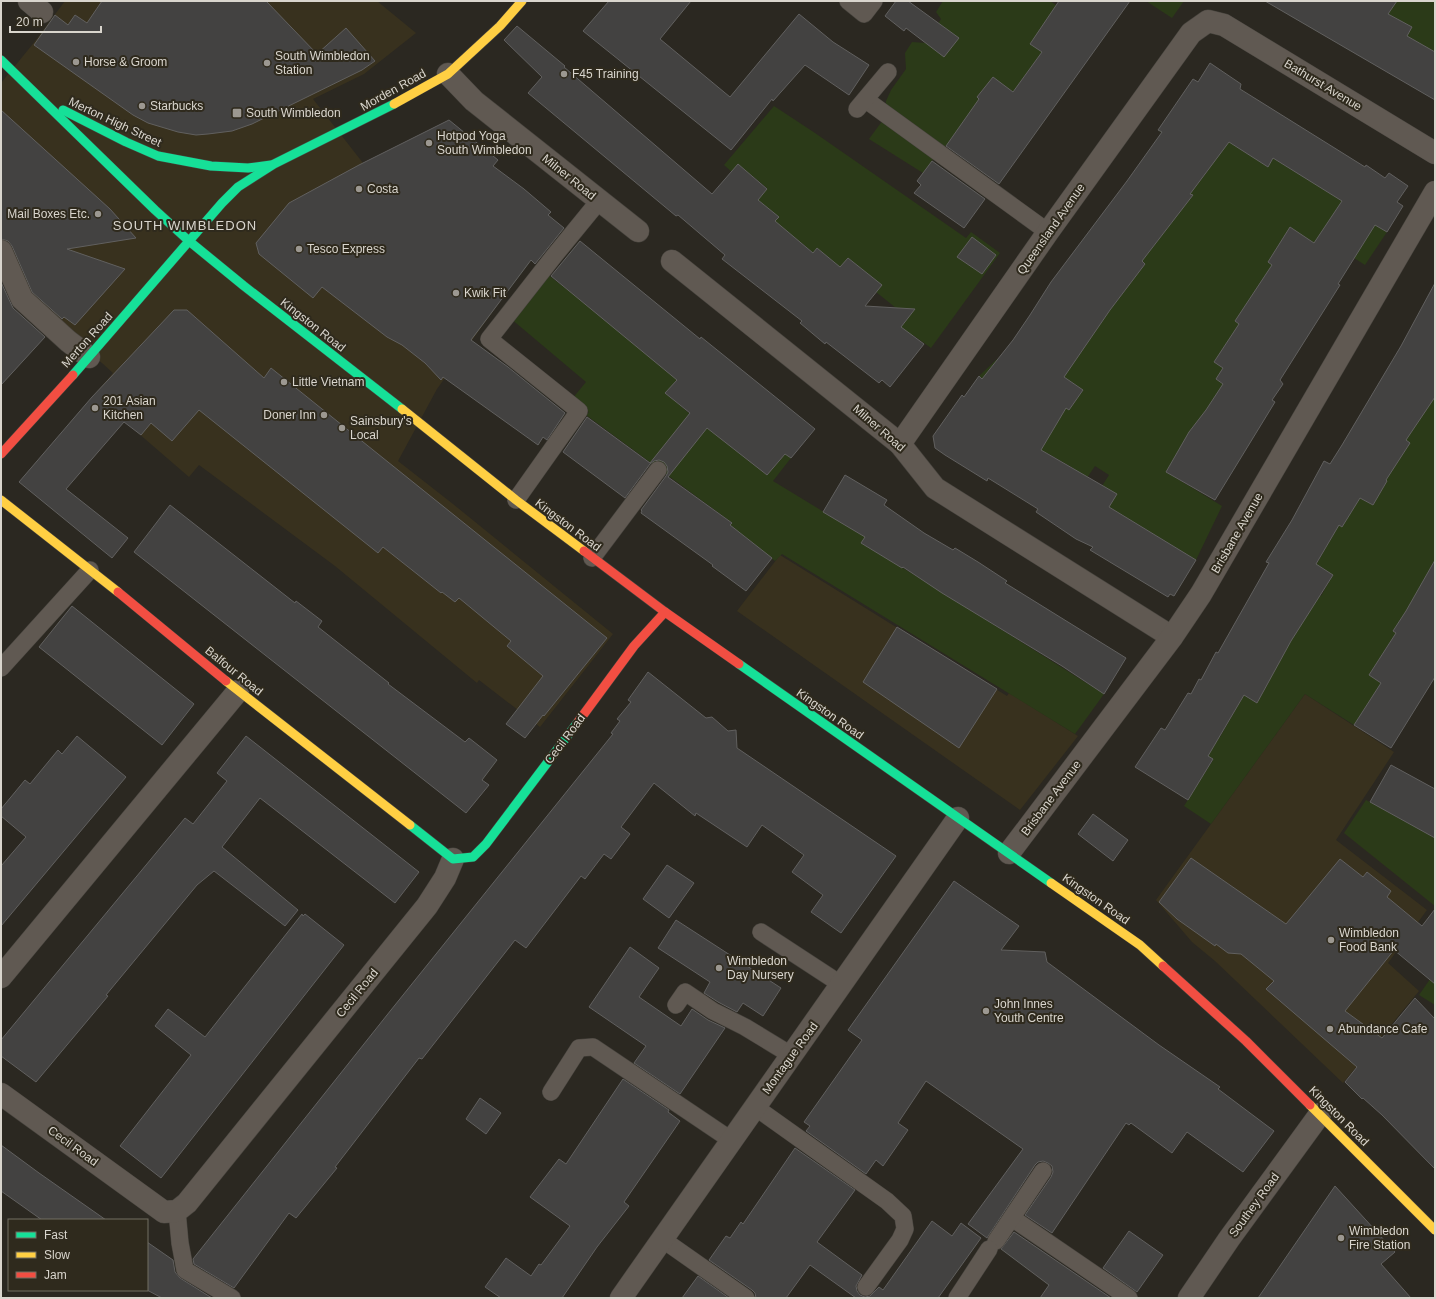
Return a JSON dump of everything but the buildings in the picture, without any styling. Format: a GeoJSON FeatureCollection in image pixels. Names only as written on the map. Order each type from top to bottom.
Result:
{"type":"FeatureCollection","features":[{"type":"Feature","properties":{"kind":"main road","name":"Morden Road"},"geometry":{"type":"LineString","coordinates":[[189,241],[238,187],[274,164],[380,112],[448,74],[500,26],[522,1]]}},
{"type":"Feature","properties":{"kind":"main road","name":"Merton High Street"},"geometry":{"type":"LineString","coordinates":[[1,60],[155,210],[189,241]]}},
{"type":"Feature","properties":{"kind":"main road","name":"Merton High Street"},"geometry":{"type":"LineString","coordinates":[[44,101],[126,142],[158,156],[211,166],[248,168],[274,164]]}},
{"type":"Feature","properties":{"kind":"main road","name":"Merton Road"},"geometry":{"type":"LineString","coordinates":[[1,454],[89,357],[189,241]]}},
{"type":"Feature","properties":{"kind":"main road","name":"Kingston Road"},"geometry":{"type":"LineString","coordinates":[[189,241],[516,500],[592,558],[665,612],[1140,945],[1246,1041],[1435,1230]]}},
{"type":"Feature","properties":{"kind":"main road","name":"Balfour Road"},"geometry":{"type":"LineString","coordinates":[[1,500],[104,581],[238,691],[453,859]]}},
{"type":"Feature","properties":{"kind":"main road","name":"Cecil Road"},"geometry":{"type":"LineString","coordinates":[[453,859],[473,857],[486,844],[634,646],[665,612]]}},
{"type":"Feature","properties":{"kind":"street","name":"Bathurst Avenue"},"geometry":{"type":"LineString","coordinates":[[1208,21],[1224,25],[1435,153]]}},
{"type":"Feature","properties":{"kind":"street","name":"Queensland Avenue"},"geometry":{"type":"LineString","coordinates":[[900,444],[1048,232],[1191,33],[1208,21]]}},
{"type":"Feature","properties":{"kind":"street","name":"Milner Road"},"geometry":{"type":"LineString","coordinates":[[448,74],[474,101],[638,231]]}},
{"type":"Feature","properties":{"kind":"street","name":"Brisbane Avenue"},"geometry":{"type":"LineString","coordinates":[[1009,853],[1172,637],[1201,594],[1435,192]]}},
{"type":"Feature","properties":{"kind":"street"},"geometry":{"type":"LineString","coordinates":[[1,251],[22,299],[68,341],[89,357]]}},
{"type":"Feature","properties":{"kind":"street","name":"Milner Road"},"geometry":{"type":"LineString","coordinates":[[672,261],[900,444],[935,488],[1172,637]]}},
{"type":"Feature","properties":{"kind":"street"},"geometry":{"type":"LineString","coordinates":[[1,977],[238,691]]}},
{"type":"Feature","properties":{"kind":"street","name":"Montague Road"},"geometry":{"type":"LineString","coordinates":[[621,1298],[958,818]]}},
{"type":"Feature","properties":{"kind":"street","name":"Cecil Road"},"geometry":{"type":"LineString","coordinates":[[1,1094],[164,1212],[177,1211],[187,1203],[427,906],[445,878],[453,859]]}},
{"type":"Feature","properties":{"kind":"street","name":"Southey Road"},"geometry":{"type":"LineString","coordinates":[[1189,1298],[1229,1239],[1320,1114]]}},
{"type":"Feature","properties":{"kind":"lane"},"geometry":{"type":"LineString","coordinates":[[848,1],[864,14],[874,1]]}},
{"type":"Feature","properties":{"kind":"lane"},"geometry":{"type":"LineString","coordinates":[[888,72],[862,105],[1048,232]]}},
{"type":"Feature","properties":{"kind":"lane"},"geometry":{"type":"LineString","coordinates":[[516,500],[580,411],[489,339],[554,256],[600,201]]}},
{"type":"Feature","properties":{"kind":"lane"},"geometry":{"type":"LineString","coordinates":[[592,558],[658,470]]}},
{"type":"Feature","properties":{"kind":"lane"},"geometry":{"type":"LineString","coordinates":[[1,668],[90,570]]}},
{"type":"Feature","properties":{"kind":"lane"},"geometry":{"type":"LineString","coordinates":[[761,932],[842,985]]}},
{"type":"Feature","properties":{"kind":"lane"},"geometry":{"type":"LineString","coordinates":[[676,1006],[685,992],[712,1011],[745,1027],[791,1055]]}},
{"type":"Feature","properties":{"kind":"lane"},"geometry":{"type":"LineString","coordinates":[[551,1092],[579,1048],[593,1047],[731,1140]]}},
{"type":"Feature","properties":{"kind":"lane"},"geometry":{"type":"LineString","coordinates":[[755,1107],[887,1201],[903,1216],[905,1229],[900,1240],[866,1287]]}},
{"type":"Feature","properties":{"kind":"lane"},"geometry":{"type":"LineString","coordinates":[[957,1298],[1043,1171]]}},
{"type":"Feature","properties":{"kind":"lane"},"geometry":{"type":"LineString","coordinates":[[177,1211],[180,1243],[185,1270],[232,1298]]}},
{"type":"Feature","properties":{"kind":"lane"},"geometry":{"type":"LineString","coordinates":[[1012,1218],[1129,1298]]}},
{"type":"Feature","properties":{"kind":"lane"},"geometry":{"type":"LineString","coordinates":[[662,1239],[746,1298]]}},
{"type":"Feature","properties":{"kind":"shaded area"},"geometry":{"type":"Polygon","coordinates":[[[65,1],[100,1],[130,25],[148,1],[377,1],[416,33],[364,74],[313,99],[363,163],[435,222],[509,289],[437,389],[398,461],[613,634],[540,727],[479,680],[477,683],[335,566],[199,465],[189,477],[94,395],[113,373],[30,298],[1,234],[1,83],[65,1]]]}},
{"type":"Feature","properties":{"kind":"shaded area"},"geometry":{"type":"Polygon","coordinates":[[[780,555],[1007,696],[1009,693],[1078,736],[1020,810],[737,611],[780,555]]]}},
{"type":"Feature","properties":{"kind":"shaded area"},"geometry":{"type":"Polygon","coordinates":[[[1305,694],[1394,752],[1336,840],[1427,910],[1388,963],[1419,991],[1343,1083],[1215,961],[1192,942],[1156,900],[1305,694]]]}},
{"type":"Feature","properties":{"kind":"green space"},"geometry":{"type":"Polygon","coordinates":[[[943,1],[1050,1],[1069,14],[1030,44],[1042,52],[1013,92],[993,77],[977,97],[1000,114],[977,144],[957,131],[945,147],[886,106],[886,101],[891,90],[906,69],[905,53],[912,42],[926,43],[941,19],[936,12],[943,1]]]}},
{"type":"Feature","properties":{"kind":"green space"},"geometry":{"type":"Polygon","coordinates":[[[1146,1],[1184,1],[1172,18],[1146,1]]]}},
{"type":"Feature","properties":{"kind":"green space"},"geometry":{"type":"Polygon","coordinates":[[[1383,1],[1435,1],[1435,52],[1407,36],[1412,27],[1388,14],[1393,7],[1383,1]]]}},
{"type":"Feature","properties":{"kind":"green space"},"geometry":{"type":"Polygon","coordinates":[[[1177,104],[1268,167],[1273,158],[1343,201],[1362,216],[1387,232],[1365,265],[1354,258],[1314,243],[1290,227],[1268,262],[1292,277],[1235,321],[1248,330],[1221,352],[1214,362],[1223,368],[1216,379],[1229,388],[1166,472],[1222,506],[1196,560],[1109,507],[1102,486],[1109,475],[1095,466],[1079,490],[1064,483],[1073,468],[1047,453],[1039,466],[1033,463],[1046,441],[1027,430],[998,390],[979,376],[997,359],[1069,410],[1083,390],[1064,377],[1110,310],[1145,264],[1142,261],[1192,196],[1190,194],[1209,169],[1158,130],[1177,104]]]}},
{"type":"Feature","properties":{"kind":"green space"},"geometry":{"type":"Polygon","coordinates":[[[774,106],[966,238],[971,232],[1000,253],[931,348],[913,335],[905,345],[893,336],[906,312],[902,308],[896,308],[876,292],[881,285],[848,258],[840,268],[817,249],[813,253],[803,244],[766,232],[779,217],[758,200],[767,188],[750,174],[743,182],[724,165],[774,106]]]}},
{"type":"Feature","properties":{"kind":"green space"},"geometry":{"type":"Polygon","coordinates":[[[883,120],[934,158],[923,173],[869,139],[883,120]]]}},
{"type":"Feature","properties":{"kind":"green space"},"geometry":{"type":"Polygon","coordinates":[[[547,274],[591,308],[683,372],[666,393],[692,416],[758,431],[740,454],[767,475],[785,454],[791,458],[773,481],[865,537],[861,543],[1104,694],[1075,734],[782,554],[775,561],[729,525],[731,522],[586,415],[589,412],[572,399],[586,382],[510,318],[547,274]]]}},
{"type":"Feature","properties":{"kind":"green space"},"geometry":{"type":"Polygon","coordinates":[[[1435,384],[1435,569],[1393,631],[1396,633],[1369,675],[1381,683],[1354,725],[1305,694],[1211,824],[1184,806],[1213,760],[1203,753],[1215,733],[1220,737],[1244,695],[1257,703],[1269,682],[1260,677],[1314,592],[1321,596],[1333,575],[1316,565],[1339,525],[1342,527],[1360,498],[1373,505],[1387,481],[1374,473],[1395,466],[1410,443],[1397,433],[1435,384]]]}},
{"type":"Feature","properties":{"kind":"green space"},"geometry":{"type":"Polygon","coordinates":[[[1366,800],[1435,838],[1435,906],[1344,833],[1366,800]]]}},
{"type":"Feature","properties":{"kind":"green space"},"geometry":{"type":"Polygon","coordinates":[[[1435,972],[1435,1005],[1419,995],[1435,972]]]}},
{"type":"Feature","properties":{"kind":"traffic: fast"},"geometry":{"type":"LineString","coordinates":[[1,60],[155,210],[189,241],[244,286],[402,409]]}},
{"type":"Feature","properties":{"kind":"traffic: fast"},"geometry":{"type":"LineString","coordinates":[[73,375],[222,203],[238,187],[274,164],[394,104]]}},
{"type":"Feature","properties":{"kind":"traffic: fast"},"geometry":{"type":"LineString","coordinates":[[63,110],[126,142],[158,156],[211,166],[248,168],[271,165]]}},
{"type":"Feature","properties":{"kind":"traffic: fast"},"geometry":{"type":"LineString","coordinates":[[739,664],[1051,883]]}},
{"type":"Feature","properties":{"kind":"traffic: fast"},"geometry":{"type":"LineString","coordinates":[[410,825],[453,859],[473,857],[486,844],[578,722]]}},
{"type":"Feature","properties":{"kind":"traffic: slow"},"geometry":{"type":"LineString","coordinates":[[394,104],[448,74],[500,26],[522,1]]}},
{"type":"Feature","properties":{"kind":"traffic: slow"},"geometry":{"type":"LineString","coordinates":[[402,409],[516,500],[584,551]]}},
{"type":"Feature","properties":{"kind":"traffic: slow"},"geometry":{"type":"LineString","coordinates":[[1,500],[118,592]]}},
{"type":"Feature","properties":{"kind":"traffic: slow"},"geometry":{"type":"LineString","coordinates":[[226,681],[410,825]]}},
{"type":"Feature","properties":{"kind":"traffic: slow"},"geometry":{"type":"LineString","coordinates":[[1051,883],[1140,945],[1163,966]]}},
{"type":"Feature","properties":{"kind":"traffic: slow"},"geometry":{"type":"LineString","coordinates":[[1310,1105],[1435,1230]]}},
{"type":"Feature","properties":{"kind":"traffic: jam"},"geometry":{"type":"LineString","coordinates":[[1,454],[73,375]]}},
{"type":"Feature","properties":{"kind":"traffic: jam"},"geometry":{"type":"LineString","coordinates":[[584,551],[665,612],[739,664]]}},
{"type":"Feature","properties":{"kind":"traffic: jam"},"geometry":{"type":"LineString","coordinates":[[118,592],[226,681]]}},
{"type":"Feature","properties":{"kind":"traffic: jam"},"geometry":{"type":"LineString","coordinates":[[578,722],[634,646],[665,612]]}},
{"type":"Feature","properties":{"kind":"traffic: jam"},"geometry":{"type":"LineString","coordinates":[[1163,966],[1246,1041],[1310,1105]]}},
{"type":"Feature","properties":{"kind":"place","name":"Horse & Groom"},"geometry":{"type":"Point","coordinates":[76,62]}},
{"type":"Feature","properties":{"kind":"place","name":"South Wimbledon Station"},"geometry":{"type":"Point","coordinates":[267,63]}},
{"type":"Feature","properties":{"kind":"place","name":"F45 Training"},"geometry":{"type":"Point","coordinates":[564,74]}},
{"type":"Feature","properties":{"kind":"place","name":"Starbucks"},"geometry":{"type":"Point","coordinates":[142,106]}},
{"type":"Feature","properties":{"kind":"place","name":"South Wimbledon"},"geometry":{"type":"Point","coordinates":[237,113]}},
{"type":"Feature","properties":{"kind":"place","name":"Hotpod Yoga South Wimbledon"},"geometry":{"type":"Point","coordinates":[429,143]}},
{"type":"Feature","properties":{"kind":"place","name":"Costa"},"geometry":{"type":"Point","coordinates":[359,189]}},
{"type":"Feature","properties":{"kind":"place","name":"Mail Boxes Etc."},"geometry":{"type":"Point","coordinates":[98,214]}},
{"type":"Feature","properties":{"kind":"place","name":"Tesco Express"},"geometry":{"type":"Point","coordinates":[299,249]}},
{"type":"Feature","properties":{"kind":"place","name":"Kwik Fit"},"geometry":{"type":"Point","coordinates":[456,293]}},
{"type":"Feature","properties":{"kind":"place","name":"Little Vietnam"},"geometry":{"type":"Point","coordinates":[284,382]}},
{"type":"Feature","properties":{"kind":"place","name":"201 Asian Kitchen"},"geometry":{"type":"Point","coordinates":[95,408]}},
{"type":"Feature","properties":{"kind":"place","name":"Doner Inn"},"geometry":{"type":"Point","coordinates":[324,415]}},
{"type":"Feature","properties":{"kind":"place","name":"Sainsbury's Local"},"geometry":{"type":"Point","coordinates":[342,428]}},
{"type":"Feature","properties":{"kind":"place","name":"Wimbledon Food Bank"},"geometry":{"type":"Point","coordinates":[1331,940]}},
{"type":"Feature","properties":{"kind":"place","name":"Wimbledon Day Nursery"},"geometry":{"type":"Point","coordinates":[719,968]}},
{"type":"Feature","properties":{"kind":"place","name":"John Innes Youth Centre"},"geometry":{"type":"Point","coordinates":[986,1011]}},
{"type":"Feature","properties":{"kind":"place","name":"Abundance Cafe"},"geometry":{"type":"Point","coordinates":[1330,1029]}},
{"type":"Feature","properties":{"kind":"place","name":"Wimbledon Fire Station"},"geometry":{"type":"Point","coordinates":[1341,1238]}},
{"type":"Feature","properties":{"kind":"district","name":"SOUTH WIMBLEDON"},"geometry":{"type":"Point","coordinates":[185,225]}}]}
